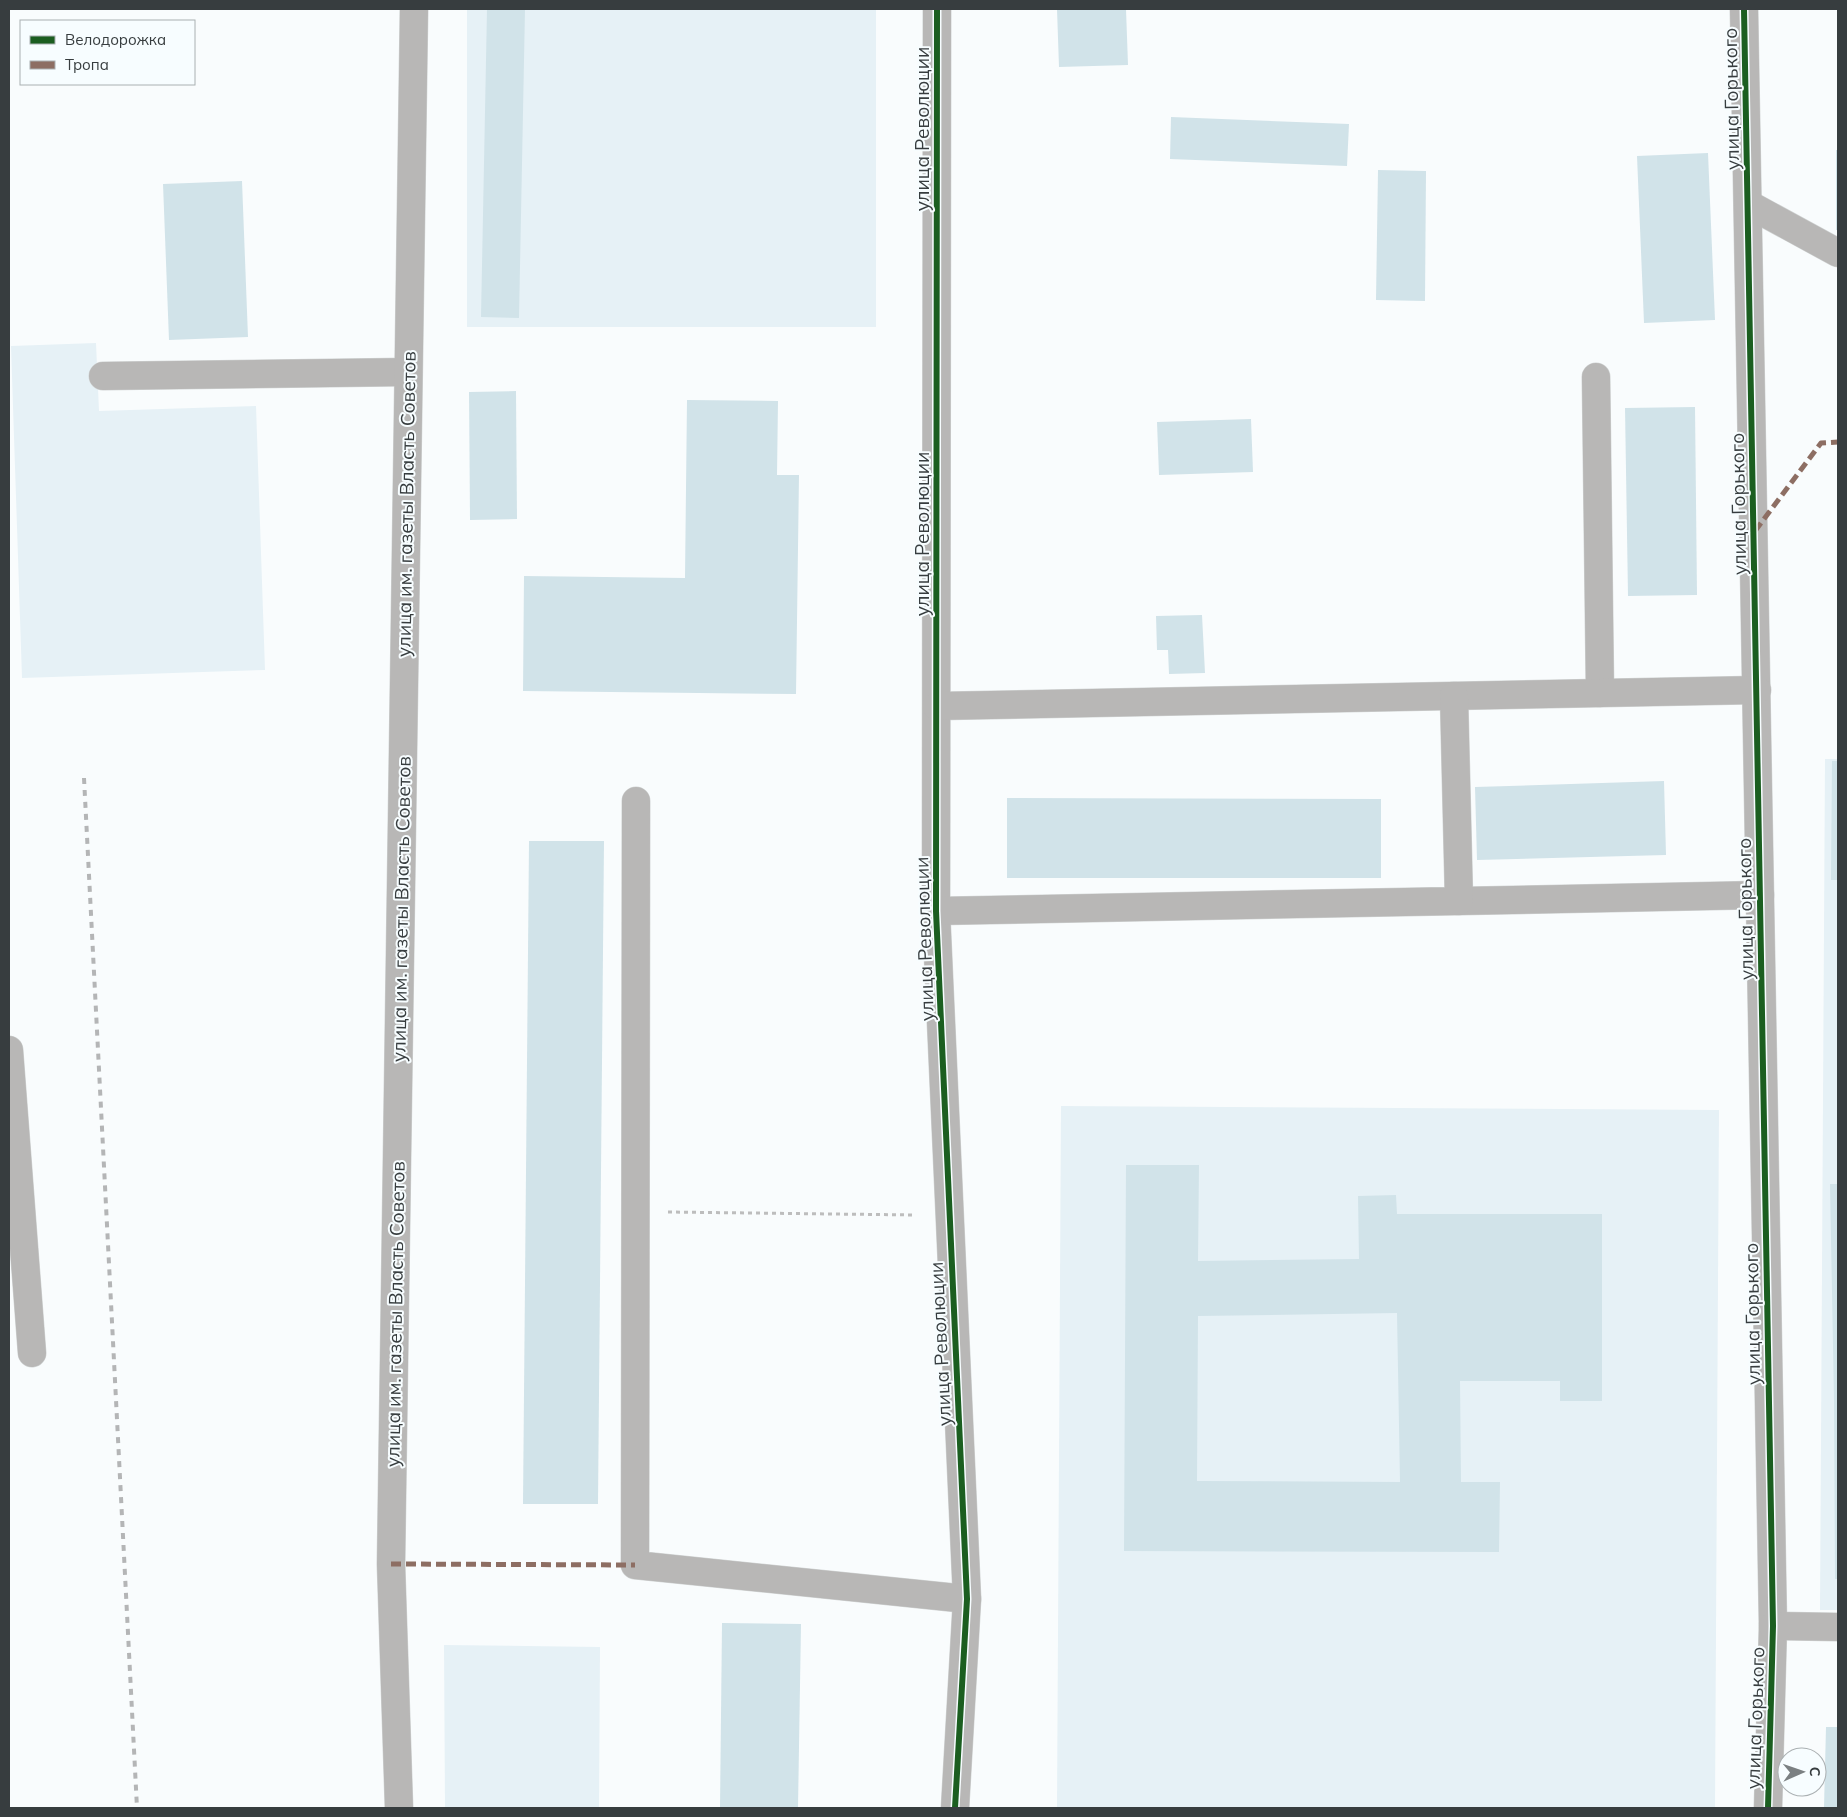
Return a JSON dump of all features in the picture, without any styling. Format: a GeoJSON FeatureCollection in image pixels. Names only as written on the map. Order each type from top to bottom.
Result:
{"type":"FeatureCollection","features":[{"type":"Feature","properties":{"kind":"street","name":"улица им. газеты Власть Советов"},"geometry":{"type":"LineString","coordinates":[[399,1808],[391,1564],[414,9]]}},
{"type":"Feature","properties":{"kind":"street","name":"улица Революции"},"geometry":{"type":"LineString","coordinates":[[937,9],[936,911],[967,1599],[955,1808]]}},
{"type":"Feature","properties":{"kind":"street","name":"улица Горького"},"geometry":{"type":"LineString","coordinates":[[1744,9],[1773,1626],[1768,1808]]}},
{"type":"Feature","properties":{"kind":"street"},"geometry":{"type":"LineString","coordinates":[[1748,204],[1838,253]]}},
{"type":"Feature","properties":{"kind":"street"},"geometry":{"type":"LineString","coordinates":[[103,376],[408,372]]}},
{"type":"Feature","properties":{"kind":"street"},"geometry":{"type":"LineString","coordinates":[[1596,376],[1600,693]]}},
{"type":"Feature","properties":{"kind":"street"},"geometry":{"type":"LineString","coordinates":[[937,706],[1757,690]]}},
{"type":"Feature","properties":{"kind":"street"},"geometry":{"type":"LineString","coordinates":[[1454,696],[1458,901]]}},
{"type":"Feature","properties":{"kind":"street"},"geometry":{"type":"LineString","coordinates":[[636,801],[635,1564],[967,1599]]}},
{"type":"Feature","properties":{"kind":"street"},"geometry":{"type":"LineString","coordinates":[[936,911],[1760,895]]}},
{"type":"Feature","properties":{"kind":"street"},"geometry":{"type":"LineString","coordinates":[[9,1050],[32,1353]]}},
{"type":"Feature","properties":{"kind":"street"},"geometry":{"type":"LineString","coordinates":[[1773,1626],[1838,1626]]}},
{"type":"Feature","properties":{"kind":"path"},"geometry":{"type":"LineString","coordinates":[[635,1212],[950,1215]]}},
{"type":"Feature","properties":{"kind":"shaded area"},"geometry":{"type":"Polygon","coordinates":[[[467,9],[876,9],[876,327],[467,327],[467,9]]]}},
{"type":"Feature","properties":{"kind":"shaded area"},"geometry":{"type":"Polygon","coordinates":[[[96,343],[99,411],[256,406],[265,670],[22,678],[11,346],[96,343]]]}},
{"type":"Feature","properties":{"kind":"shaded area"},"geometry":{"type":"Polygon","coordinates":[[[1825,759],[1838,759],[1838,1610],[1820,1610],[1825,759]]]}},
{"type":"Feature","properties":{"kind":"shaded area"},"geometry":{"type":"Polygon","coordinates":[[[1061,1106],[1719,1110],[1715,1808],[1057,1808],[1061,1106]]]}},
{"type":"Feature","properties":{"kind":"shaded area"},"geometry":{"type":"Polygon","coordinates":[[[444,1645],[600,1647],[599,1808],[445,1808],[444,1645]]]}},
{"type":"Feature","properties":{"kind":"building"},"geometry":{"type":"Polygon","coordinates":[[[487,9],[525,9],[519,318],[481,317],[487,9]]]}},
{"type":"Feature","properties":{"kind":"building"},"geometry":{"type":"Polygon","coordinates":[[[1057,9],[1126,9],[1128,65],[1059,67],[1057,9]]]}},
{"type":"Feature","properties":{"kind":"building"},"geometry":{"type":"Polygon","coordinates":[[[1171,117],[1349,124],[1347,166],[1170,159],[1171,117]]]}},
{"type":"Feature","properties":{"kind":"building"},"geometry":{"type":"Polygon","coordinates":[[[1836,150],[1838,150],[1838,230],[1836,230],[1836,150]]]}},
{"type":"Feature","properties":{"kind":"building"},"geometry":{"type":"Polygon","coordinates":[[[1708,153],[1715,320],[1644,323],[1637,156],[1708,153]]]}},
{"type":"Feature","properties":{"kind":"building"},"geometry":{"type":"Polygon","coordinates":[[[1378,170],[1426,171],[1425,301],[1376,300],[1378,170]]]}},
{"type":"Feature","properties":{"kind":"building"},"geometry":{"type":"Polygon","coordinates":[[[242,181],[248,337],[169,340],[163,184],[242,181]]]}},
{"type":"Feature","properties":{"kind":"building"},"geometry":{"type":"Polygon","coordinates":[[[516,391],[517,519],[470,520],[469,392],[516,391]]]}},
{"type":"Feature","properties":{"kind":"building"},"geometry":{"type":"Polygon","coordinates":[[[687,400],[778,401],[777,475],[799,475],[796,694],[523,691],[524,576],[685,578],[687,400]]]}},
{"type":"Feature","properties":{"kind":"building"},"geometry":{"type":"Polygon","coordinates":[[[1695,407],[1697,595],[1628,596],[1625,408],[1695,407]]]}},
{"type":"Feature","properties":{"kind":"building"},"geometry":{"type":"Polygon","coordinates":[[[1251,419],[1253,472],[1159,475],[1157,422],[1251,419]]]}},
{"type":"Feature","properties":{"kind":"building"},"geometry":{"type":"Polygon","coordinates":[[[1202,615],[1205,673],[1169,674],[1168,650],[1157,650],[1156,616],[1202,615]]]}},
{"type":"Feature","properties":{"kind":"building"},"geometry":{"type":"Polygon","coordinates":[[[1832,761],[1838,761],[1838,880],[1831,880],[1832,761]]]}},
{"type":"Feature","properties":{"kind":"building"},"geometry":{"type":"Polygon","coordinates":[[[1664,781],[1666,855],[1477,860],[1475,787],[1664,781]]]}},
{"type":"Feature","properties":{"kind":"building"},"geometry":{"type":"Polygon","coordinates":[[[1007,798],[1381,799],[1381,878],[1007,878],[1007,798]]]}},
{"type":"Feature","properties":{"kind":"building"},"geometry":{"type":"Polygon","coordinates":[[[529,841],[604,841],[598,1504],[523,1504],[529,841]]]}},
{"type":"Feature","properties":{"kind":"building"},"geometry":{"type":"Polygon","coordinates":[[[1126,1165],[1199,1165],[1198,1261],[1359,1259],[1358,1196],[1396,1195],[1397,1214],[1602,1214],[1602,1401],[1560,1401],[1560,1381],[1460,1381],[1461,1482],[1500,1482],[1499,1552],[1124,1551],[1126,1165]],[[1397,1313],[1198,1316],[1197,1481],[1400,1482],[1397,1313]]]}},
{"type":"Feature","properties":{"kind":"building"},"geometry":{"type":"Polygon","coordinates":[[[1830,1184],[1838,1184],[1838,1579],[1835,1579],[1830,1184]]]}},
{"type":"Feature","properties":{"kind":"building"},"geometry":{"type":"Polygon","coordinates":[[[722,1623],[801,1624],[798,1808],[720,1808],[722,1623]]]}},
{"type":"Feature","properties":{"kind":"building"},"geometry":{"type":"Polygon","coordinates":[[[1826,1727],[1838,1727],[1838,1808],[1824,1808],[1824,1797],[1827,1797],[1826,1727]]]}},
{"type":"Feature","properties":{"kind":"railway"},"geometry":{"type":"LineString","coordinates":[[84,778],[137,1808]]}},
{"type":"Feature","properties":{"kind":"marked path"},"geometry":{"type":"LineString","coordinates":[[1755,531],[1821,443],[1838,442]]}},
{"type":"Feature","properties":{"kind":"marked path"},"geometry":{"type":"LineString","coordinates":[[391,1564],[635,1565]]}},
{"type":"Feature","properties":{"kind":"cycle path"},"geometry":{"type":"LineString","coordinates":[[937,9],[936,911],[967,1599],[955,1808]]}},
{"type":"Feature","properties":{"kind":"cycle path"},"geometry":{"type":"LineString","coordinates":[[1744,9],[1773,1626],[1768,1808]]}}]}
